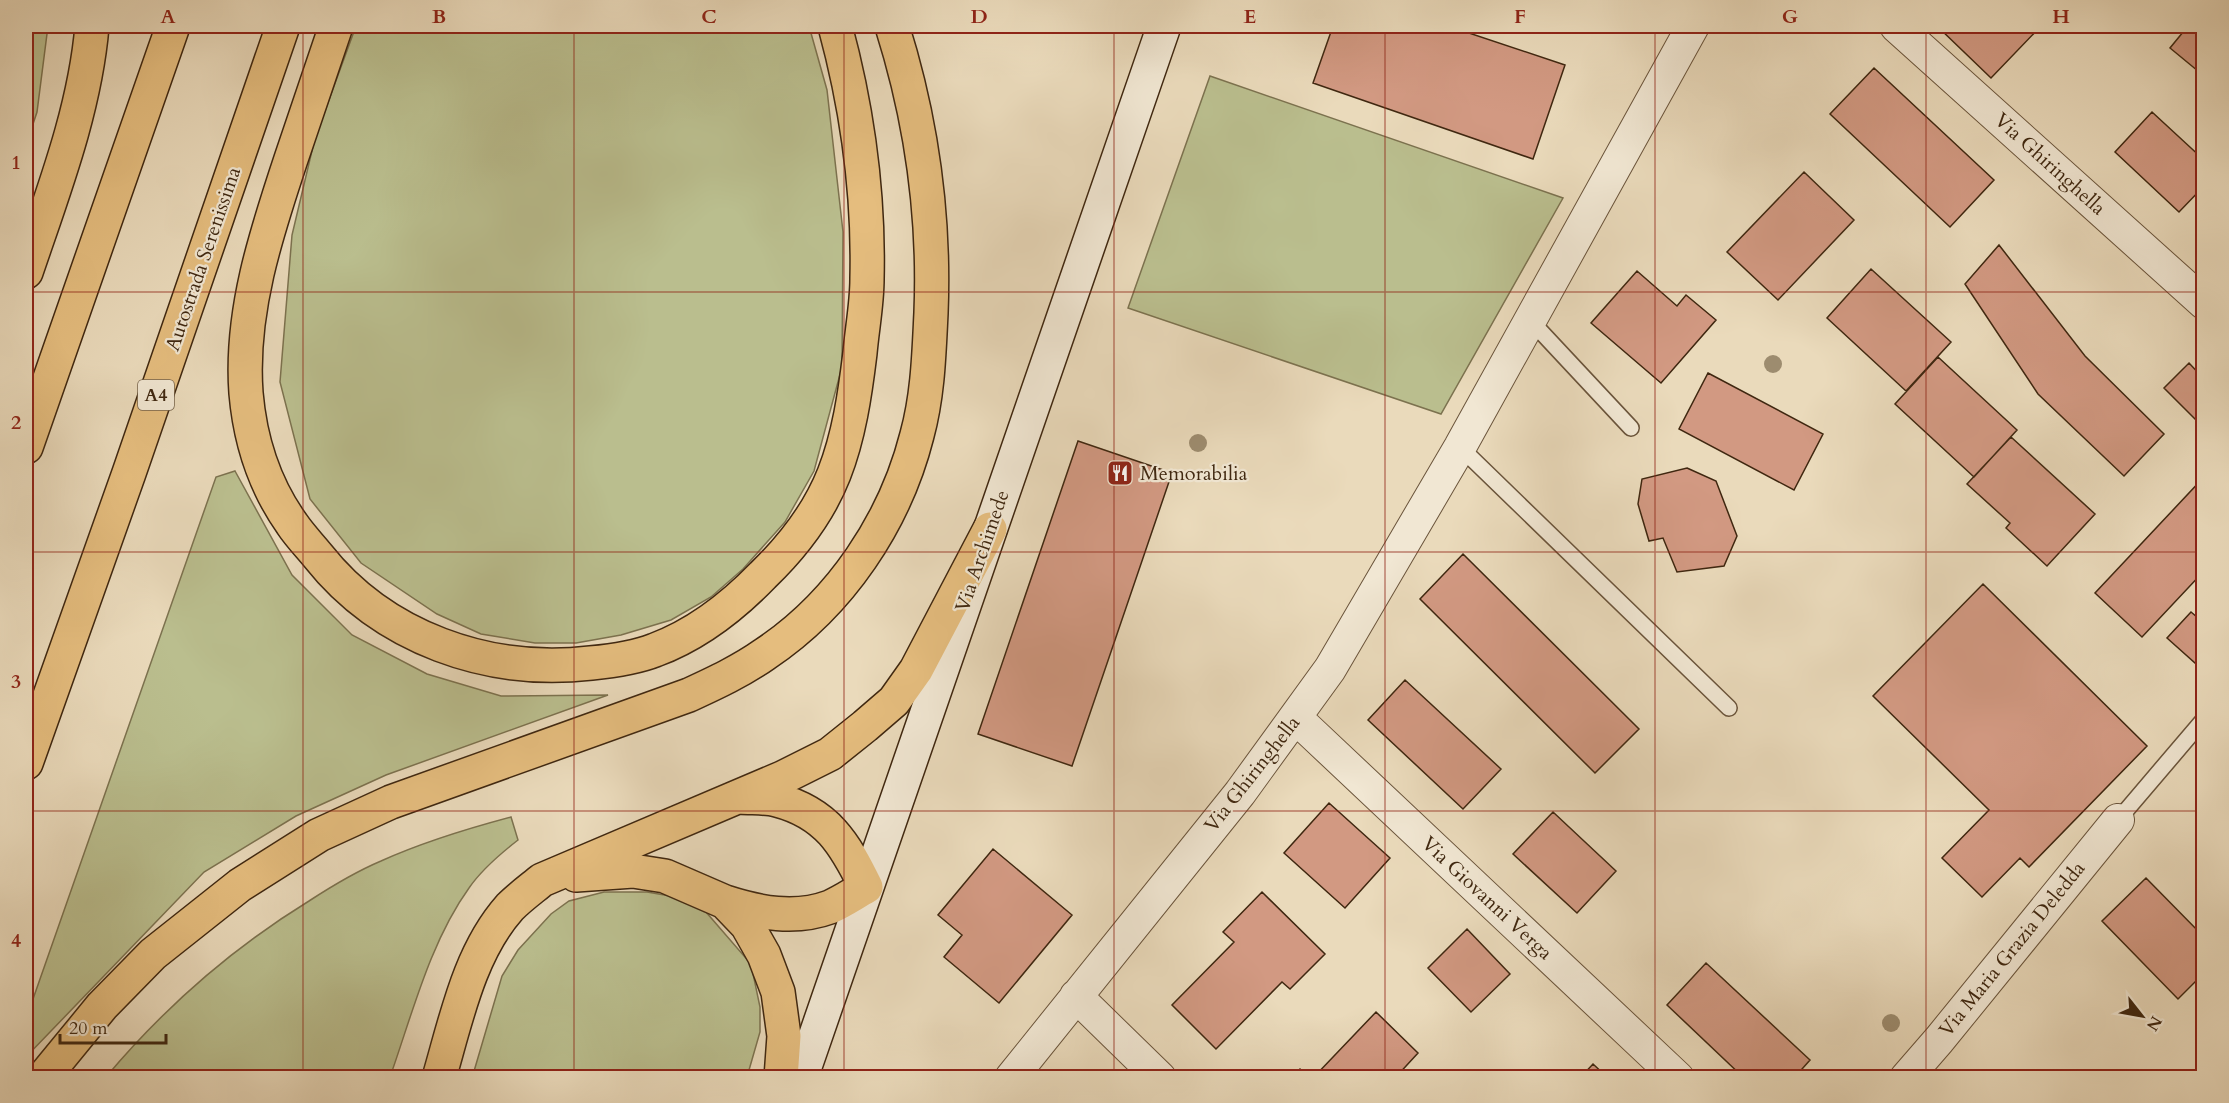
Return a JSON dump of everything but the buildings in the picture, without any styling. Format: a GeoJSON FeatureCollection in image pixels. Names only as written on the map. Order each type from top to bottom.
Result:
{"type":"FeatureCollection","features":[{"type":"Feature","properties":{"kind":"main road"},"geometry":{"type":"LineString","coordinates":[[26,272],[64,158],[90,45],[92,26]]}},
{"type":"Feature","properties":{"kind":"main road"},"geometry":{"type":"LineString","coordinates":[[26,447],[173,26]]}},
{"type":"Feature","properties":{"kind":"main road","name":"Autostrada Serenissima"},"geometry":{"type":"LineString","coordinates":[[26,763],[283,26]]}},
{"type":"Feature","properties":{"kind":"main road"},"geometry":{"type":"LineString","coordinates":[[336,26],[273,210],[254,290],[247,341],[246,386],[251,430],[261,464],[291,523],[330,572],[384,616],[410,633],[461,653],[514,664],[561,666],[618,659],[653,651],[685,637],[728,609],[791,546],[834,474],[853,406],[867,283],[863,175],[847,78],[835,26]]}},
{"type":"Feature","properties":{"kind":"main road"},"geometry":{"type":"LineString","coordinates":[[43,1077],[102,1006],[153,954],[215,904],[271,864],[319,835],[391,802],[689,695],[728,677],[790,636],[815,612],[859,562],[896,498],[908,466],[918,433],[924,398],[930,331],[931,234],[925,162],[912,98],[892,26]]}},
{"type":"Feature","properties":{"kind":"main road"},"geometry":{"type":"LineString","coordinates":[[439,1077],[460,1007],[477,961],[509,908],[542,880],[782,778],[830,754],[894,701],[916,670],[990,529]]}},
{"type":"Feature","properties":{"kind":"main road"},"geometry":{"type":"LineString","coordinates":[[542,880],[599,872],[633,871],[665,876],[725,902],[755,911],[800,915],[830,907],[866,887],[847,848],[830,828],[805,812],[776,800],[738,796]]}},
{"type":"Feature","properties":{"kind":"main road"},"geometry":{"type":"LineString","coordinates":[[725,902],[747,925],[764,955],[778,992],[784,1036],[781,1077]]}},
{"type":"Feature","properties":{"kind":"street","name":"Via Archimede"},"geometry":{"type":"LineString","coordinates":[[801,1077],[1164,26]]}},
{"type":"Feature","properties":{"kind":"street","name":"Via Ghiringhella"},"geometry":{"type":"LineString","coordinates":[[1011,1077],[1240,793],[1330,669],[1460,447],[1693,26]]}},
{"type":"Feature","properties":{"kind":"street","name":"Via Ghiringhella"},"geometry":{"type":"LineString","coordinates":[[1896,26],[2204,303]]}},
{"type":"Feature","properties":{"kind":"street","name":"Via Giovanni Verga"},"geometry":{"type":"LineString","coordinates":[[1296,718],[1678,1077]]}},
{"type":"Feature","properties":{"kind":"street","name":"Via Maria Grazia Deledda"},"geometry":{"type":"LineString","coordinates":[[1906,1077],[2118,820]]}},
{"type":"Feature","properties":{"kind":"street"},"geometry":{"type":"LineString","coordinates":[[1076,996],[1160,1077]]}},
{"type":"Feature","properties":{"kind":"lane"},"geometry":{"type":"LineString","coordinates":[[1531,321],[1631,428]]}},
{"type":"Feature","properties":{"kind":"lane"},"geometry":{"type":"LineString","coordinates":[[1460,447],[1729,708]]}},
{"type":"Feature","properties":{"kind":"lane"},"geometry":{"type":"LineString","coordinates":[[2118,820],[2204,719]]}},
{"type":"Feature","properties":{"kind":"green space"},"geometry":{"type":"Polygon","coordinates":[[[26,26],[48,26],[37,112],[26,145],[26,26]]]}},
{"type":"Feature","properties":{"kind":"green space"},"geometry":{"type":"Polygon","coordinates":[[[356,26],[809,26],[827,90],[843,232],[842,367],[814,471],[785,522],[743,569],[711,597],[671,620],[621,635],[576,643],[535,643],[481,634],[437,614],[361,563],[310,499],[280,382],[292,235],[315,138],[356,26]]]}},
{"type":"Feature","properties":{"kind":"green space"},"geometry":{"type":"Polygon","coordinates":[[[1210,76],[1563,198],[1441,414],[1128,308],[1210,76]]]}},
{"type":"Feature","properties":{"kind":"green space"},"geometry":{"type":"Polygon","coordinates":[[[235,471],[292,575],[352,635],[427,674],[501,696],[608,695],[386,775],[296,816],[204,872],[26,1057],[26,1019],[216,477],[235,471]]]}},
{"type":"Feature","properties":{"kind":"green space"},"geometry":{"type":"Polygon","coordinates":[[[511,817],[518,840],[480,874],[455,909],[423,980],[390,1077],[106,1077],[151,1027],[200,981],[253,939],[318,895],[371,865],[397,854],[445,836],[511,817]]]}},
{"type":"Feature","properties":{"kind":"green space"},"geometry":{"type":"Polygon","coordinates":[[[604,892],[647,892],[682,898],[699,904],[751,964],[760,1007],[760,1032],[747,1077],[472,1078],[502,976],[518,950],[551,914],[569,901],[604,892]]]}},
{"type":"Feature","properties":{"kind":"place","name":"Memorabilia"},"geometry":{"type":"Point","coordinates":[1120,473]}}]}
